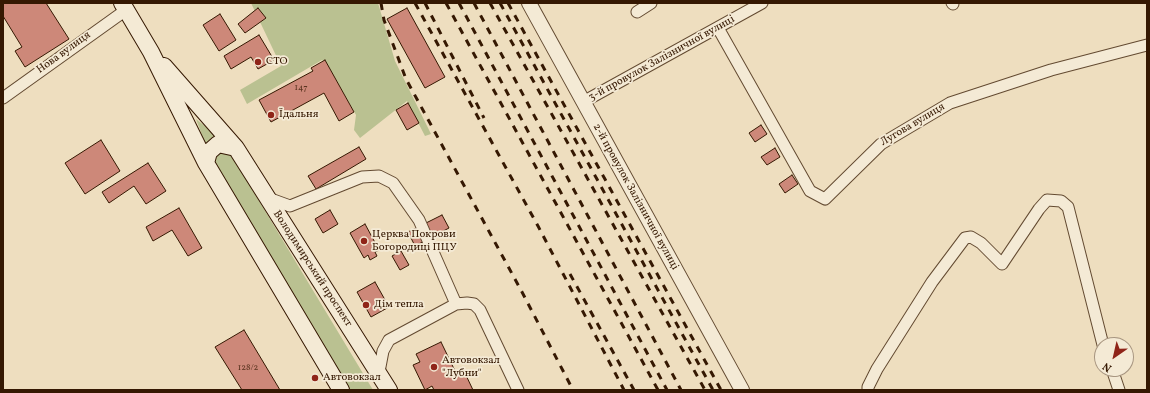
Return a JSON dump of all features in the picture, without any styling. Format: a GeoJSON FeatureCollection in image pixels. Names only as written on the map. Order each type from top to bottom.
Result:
{"type":"FeatureCollection","features":[{"type":"Feature","properties":{"kind":"main road","name":"Володимирський проспект"},"geometry":{"type":"LineString","coordinates":[[124,6],[151,52],[206,163],[341,390]]}},
{"type":"Feature","properties":{"kind":"main road","name":"Володимирський проспект"},"geometry":{"type":"LineString","coordinates":[[151,52],[236,148],[389,390]]}},
{"type":"Feature","properties":{"kind":"main road"},"geometry":{"type":"LineString","coordinates":[[206,163],[209,152],[218,144],[224,144],[236,148]]}},
{"type":"Feature","properties":{"kind":"street","name":"2-й провулок Залізничної вулиці"},"geometry":{"type":"LineString","coordinates":[[529,3],[742,390]]}},
{"type":"Feature","properties":{"kind":"street"},"geometry":{"type":"LineString","coordinates":[[637,12],[651,3]]}},
{"type":"Feature","properties":{"kind":"street","name":"3-й провулок Залізничної вулиці"},"geometry":{"type":"LineString","coordinates":[[583,102],[762,3]]}},
{"type":"Feature","properties":{"kind":"street","name":"Нова вулиця"},"geometry":{"type":"LineString","coordinates":[[3,98],[124,6]]}},
{"type":"Feature","properties":{"kind":"street","name":"Лугова вулиця"},"geometry":{"type":"LineString","coordinates":[[718,28],[810,190],[825,199],[881,144],[950,103],[1051,70],[1147,46]]}},
{"type":"Feature","properties":{"kind":"street"},"geometry":{"type":"LineString","coordinates":[[266,197],[290,206],[362,177],[379,176],[393,183],[419,220],[456,304]]}},
{"type":"Feature","properties":{"kind":"street"},"geometry":{"type":"LineString","coordinates":[[868,390],[877,369],[898,335],[932,282],[965,238],[971,237],[981,242],[1002,264],[1039,209],[1047,200],[1061,201],[1068,207],[1101,337]]}},
{"type":"Feature","properties":{"kind":"street"},"geometry":{"type":"LineString","coordinates":[[379,372],[383,351],[389,340],[456,304],[468,302],[474,304],[480,310],[518,390]]}},
{"type":"Feature","properties":{"kind":"street"},"geometry":{"type":"LineString","coordinates":[[1115,377],[1119,390]]}},
{"type":"Feature","properties":{"kind":"green space"},"geometry":{"type":"Polygon","coordinates":[[[251,3],[378,3],[395,61],[431,134],[425,136],[407,101],[360,138],[354,130],[356,115],[327,64],[322,60],[247,104],[240,90],[281,66],[251,3]]]}},
{"type":"Feature","properties":{"kind":"green space"},"geometry":{"type":"Polygon","coordinates":[[[196,119],[220,138],[206,146],[196,119]]]}},
{"type":"Feature","properties":{"kind":"green space"},"geometry":{"type":"Polygon","coordinates":[[[221,151],[232,156],[373,390],[350,390],[215,164],[214,158],[221,151]]]}},
{"type":"Feature","properties":{"kind":"building"},"geometry":{"type":"Polygon","coordinates":[[[3,3],[46,3],[69,39],[25,67],[15,51],[22,47],[3,16],[3,3]]]}},
{"type":"Feature","properties":{"kind":"building"},"geometry":{"type":"Polygon","coordinates":[[[258,8],[266,18],[245,33],[238,24],[258,8]]]}},
{"type":"Feature","properties":{"kind":"building"},"geometry":{"type":"Polygon","coordinates":[[[407,8],[445,77],[425,88],[387,19],[407,8]]]}},
{"type":"Feature","properties":{"kind":"building"},"geometry":{"type":"Polygon","coordinates":[[[220,14],[236,40],[219,51],[203,25],[220,14]]]}},
{"type":"Feature","properties":{"kind":"building"},"geometry":{"type":"Polygon","coordinates":[[[259,35],[274,60],[258,69],[251,57],[231,69],[224,56],[259,35]]]}},
{"type":"Feature","properties":{"kind":"building"},"geometry":{"type":"Polygon","coordinates":[[[325,60],[354,112],[339,121],[324,93],[271,122],[259,100],[313,71],[311,68],[325,60]]]}},
{"type":"Feature","properties":{"kind":"building"},"geometry":{"type":"Polygon","coordinates":[[[408,103],[419,123],[407,130],[396,110],[408,103]]]}},
{"type":"Feature","properties":{"kind":"building"},"geometry":{"type":"Polygon","coordinates":[[[761,125],[767,134],[755,142],[749,133],[761,125]]]}},
{"type":"Feature","properties":{"kind":"building"},"geometry":{"type":"Polygon","coordinates":[[[101,140],[120,171],[85,194],[65,163],[101,140]]]}},
{"type":"Feature","properties":{"kind":"building"},"geometry":{"type":"Polygon","coordinates":[[[359,147],[366,159],[316,189],[308,176],[359,147]]]}},
{"type":"Feature","properties":{"kind":"building"},"geometry":{"type":"Polygon","coordinates":[[[775,148],[780,157],[767,165],[761,157],[775,148]]]}},
{"type":"Feature","properties":{"kind":"building"},"geometry":{"type":"Polygon","coordinates":[[[148,163],[166,191],[146,204],[134,186],[109,203],[102,192],[148,163]]]}},
{"type":"Feature","properties":{"kind":"building"},"geometry":{"type":"Polygon","coordinates":[[[792,175],[798,184],[785,193],[779,184],[792,175]]]}},
{"type":"Feature","properties":{"kind":"building"},"geometry":{"type":"Polygon","coordinates":[[[179,208],[202,248],[188,256],[172,230],[153,241],[146,227],[179,208]]]}},
{"type":"Feature","properties":{"kind":"building"},"geometry":{"type":"Polygon","coordinates":[[[330,210],[338,224],[323,233],[315,219],[330,210]]]}},
{"type":"Feature","properties":{"kind":"building"},"geometry":{"type":"Polygon","coordinates":[[[442,215],[449,228],[415,246],[408,232],[442,215]]]}},
{"type":"Feature","properties":{"kind":"building","name":"Церква Покрови Богородиці ПЦУ"},"geometry":{"type":"Polygon","coordinates":[[[365,224],[379,250],[375,252],[377,256],[370,260],[368,255],[364,258],[350,233],[365,224]]]}},
{"type":"Feature","properties":{"kind":"building"},"geometry":{"type":"Polygon","coordinates":[[[401,251],[409,265],[400,270],[392,256],[401,251]]]}},
{"type":"Feature","properties":{"kind":"building"},"geometry":{"type":"Polygon","coordinates":[[[375,282],[389,307],[371,317],[357,292],[375,282]]]}},
{"type":"Feature","properties":{"kind":"building"},"geometry":{"type":"Polygon","coordinates":[[[244,330],[280,390],[242,390],[215,347],[244,330]]]}},
{"type":"Feature","properties":{"kind":"building","name":"Автовокзал \"Лубни\""},"geometry":{"type":"Polygon","coordinates":[[[441,342],[456,373],[463,369],[473,390],[434,390],[432,386],[425,390],[413,365],[420,362],[416,354],[441,342]]]}},
{"type":"Feature","properties":{"kind":"railway"},"geometry":{"type":"LineString","coordinates":[[381,3],[384,20],[406,79],[522,292],[573,390]]}},
{"type":"Feature","properties":{"kind":"railway"},"geometry":{"type":"LineString","coordinates":[[415,3],[538,226],[624,390]]}},
{"type":"Feature","properties":{"kind":"railway"},"geometry":{"type":"LineString","coordinates":[[425,3],[484,118]]}},
{"type":"Feature","properties":{"kind":"railway"},"geometry":{"type":"LineString","coordinates":[[446,3],[658,390]]}},
{"type":"Feature","properties":{"kind":"railway"},"geometry":{"type":"LineString","coordinates":[[459,3],[667,390]]}},
{"type":"Feature","properties":{"kind":"railway"},"geometry":{"type":"LineString","coordinates":[[474,3],[681,390]]}},
{"type":"Feature","properties":{"kind":"railway"},"geometry":{"type":"LineString","coordinates":[[490,3],[705,390]]}},
{"type":"Feature","properties":{"kind":"railway"},"geometry":{"type":"LineString","coordinates":[[500,3],[713,390]]}},
{"type":"Feature","properties":{"kind":"railway"},"geometry":{"type":"LineString","coordinates":[[508,3],[721,390]]}},
{"type":"Feature","properties":{"kind":"railway"},"geometry":{"type":"LineString","coordinates":[[570,274],[634,390]]}},
{"type":"Feature","properties":{"kind":"place","name":"СТО"},"geometry":{"type":"Point","coordinates":[258,62]}},
{"type":"Feature","properties":{"kind":"place","name":"Їдальня"},"geometry":{"type":"Point","coordinates":[271,115]}},
{"type":"Feature","properties":{"kind":"place","name":"Церква Покрови Богородиці ПЦУ"},"geometry":{"type":"Point","coordinates":[364,241]}},
{"type":"Feature","properties":{"kind":"place","name":"Дім тепла"},"geometry":{"type":"Point","coordinates":[366,305]}},
{"type":"Feature","properties":{"kind":"place","name":"Автовокзал \"Лубни\""},"geometry":{"type":"Point","coordinates":[434,367]}},
{"type":"Feature","properties":{"kind":"place","name":"Автовокзал"},"geometry":{"type":"Point","coordinates":[315,378]}}]}
